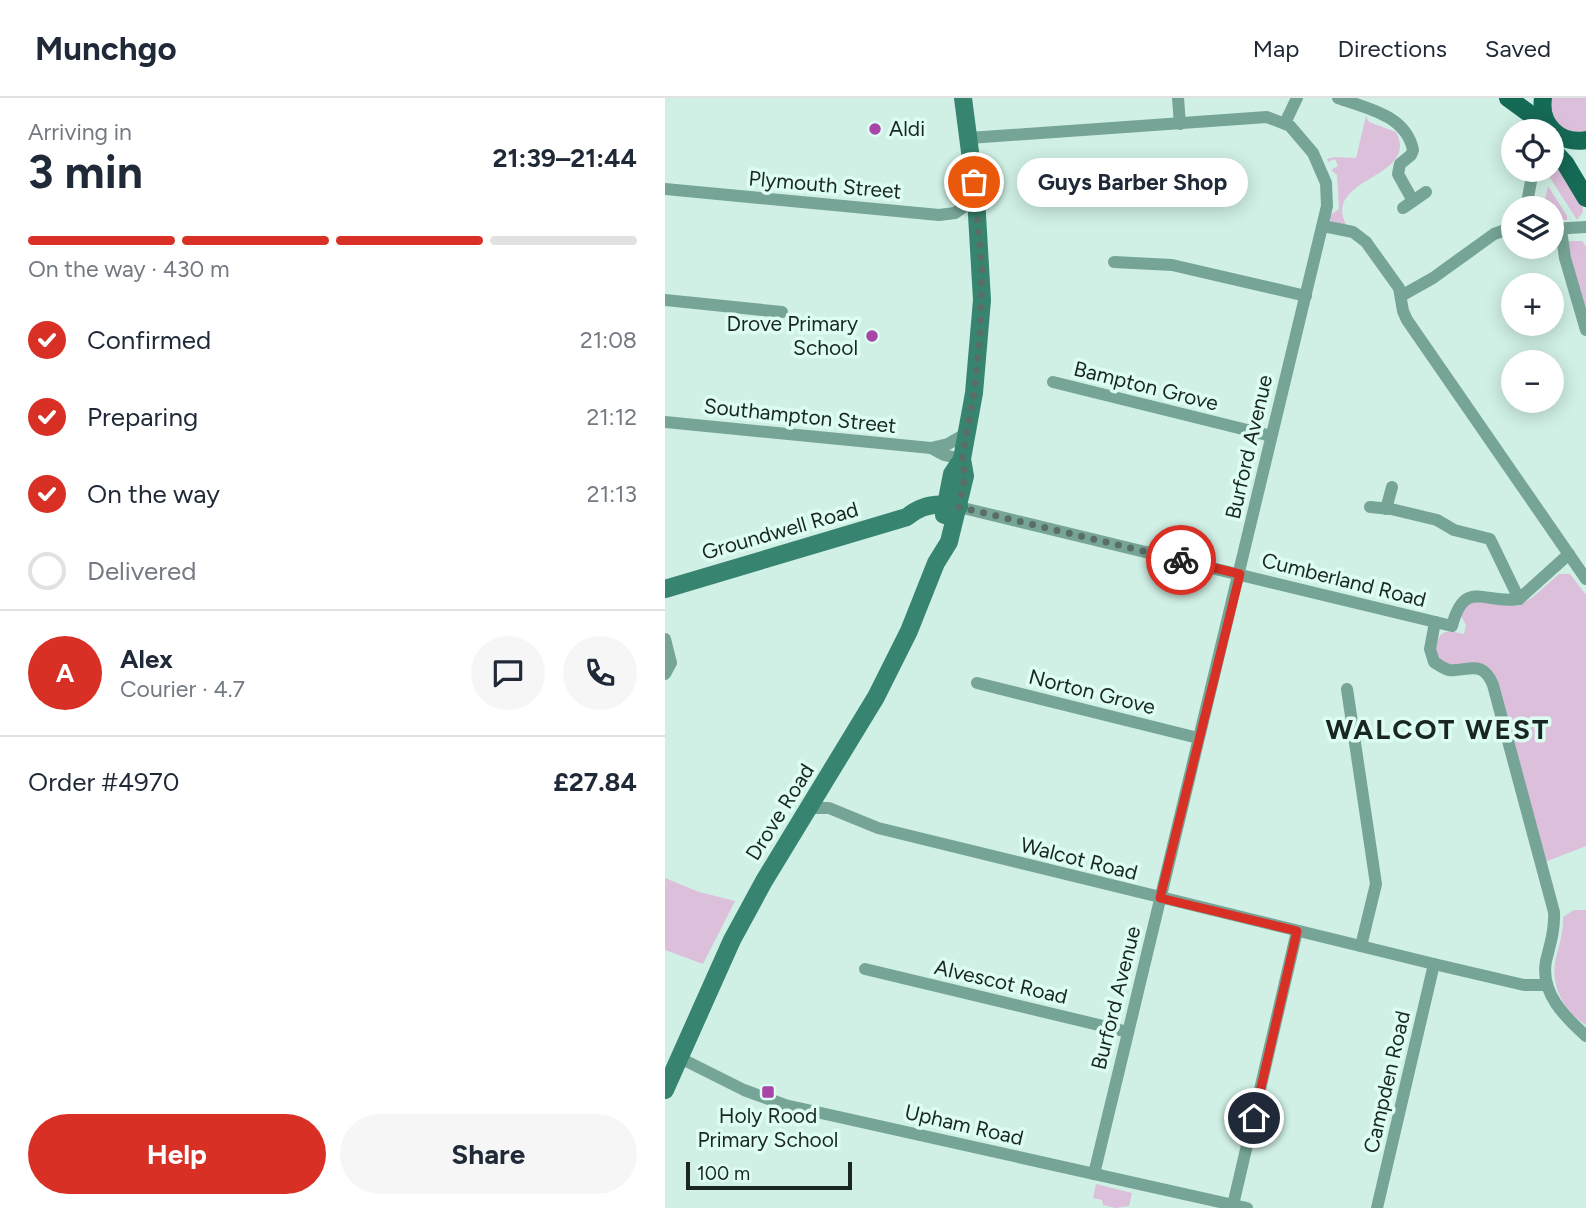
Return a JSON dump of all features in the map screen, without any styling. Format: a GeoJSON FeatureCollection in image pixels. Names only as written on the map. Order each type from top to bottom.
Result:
{"type":"FeatureCollection","features":[{"type":"Feature","properties":{"kind":"main road","name":"Drove Road"},"geometry":{"type":"LineString","coordinates":[[665,1094],[732,940],[764,881],[854,737],[889,673],[936,563],[937,545],[950,508],[952,474],[962,459],[967,433],[978,357],[982,300],[976,198],[963,98]]}},
{"type":"Feature","properties":{"kind":"main road"},"geometry":{"type":"LineString","coordinates":[[1502,98],[1528,119]]}},
{"type":"Feature","properties":{"kind":"main road"},"geometry":{"type":"LineString","coordinates":[[1508,98],[1531,119]]}},
{"type":"Feature","properties":{"kind":"main road"},"geometry":{"type":"LineString","coordinates":[[1543,98],[1544,119]]}},
{"type":"Feature","properties":{"kind":"main road"},"geometry":{"type":"LineString","coordinates":[[1564,139],[1586,140]]}},
{"type":"Feature","properties":{"kind":"main road"},"geometry":{"type":"LineString","coordinates":[[1564,152],[1586,178]]}},
{"type":"Feature","properties":{"kind":"main road"},"geometry":{"type":"LineString","coordinates":[[1564,161],[1586,198]]}},
{"type":"Feature","properties":{"kind":"main road","name":"Groundwell Road"},"geometry":{"type":"LineString","coordinates":[[665,589],[907,517],[916,509],[950,508]]}},
{"type":"Feature","properties":{"kind":"street"},"geometry":{"type":"LineString","coordinates":[[1178,98],[1180,124]]}},
{"type":"Feature","properties":{"kind":"street"},"geometry":{"type":"LineString","coordinates":[[969,138],[1261,117],[1285,123],[1297,98]]}},
{"type":"Feature","properties":{"kind":"street"},"geometry":{"type":"LineString","coordinates":[[1338,98],[1391,118],[1403,128],[1413,150],[1400,164],[1398,174],[1408,204],[1426,192]]}},
{"type":"Feature","properties":{"kind":"street","name":"Burford Avenue"},"geometry":{"type":"LineString","coordinates":[[1094,1174],[1323,226],[1328,196],[1324,176],[1308,146],[1285,123]]}},
{"type":"Feature","properties":{"kind":"street","name":"Plymouth Street"},"geometry":{"type":"LineString","coordinates":[[665,189],[950,215],[976,198]]}},
{"type":"Feature","properties":{"kind":"street"},"geometry":{"type":"LineString","coordinates":[[1323,226],[1353,232],[1362,238],[1399,288],[1407,320],[1586,579]]}},
{"type":"Feature","properties":{"kind":"street"},"geometry":{"type":"LineString","coordinates":[[1564,229],[1586,227]]}},
{"type":"Feature","properties":{"kind":"street"},"geometry":{"type":"LineString","coordinates":[[1401,296],[1433,278],[1501,231]]}},
{"type":"Feature","properties":{"kind":"street"},"geometry":{"type":"LineString","coordinates":[[1564,254],[1586,330]]}},
{"type":"Feature","properties":{"kind":"street"},"geometry":{"type":"LineString","coordinates":[[1114,262],[1145,262],[1180,267],[1306,296]]}},
{"type":"Feature","properties":{"kind":"street"},"geometry":{"type":"LineString","coordinates":[[665,300],[782,312]]}},
{"type":"Feature","properties":{"kind":"street","name":"Bampton Grove"},"geometry":{"type":"LineString","coordinates":[[1053,382],[1271,436]]}},
{"type":"Feature","properties":{"kind":"street","name":"Southampton Street"},"geometry":{"type":"LineString","coordinates":[[665,422],[931,448],[948,444],[967,433]]}},
{"type":"Feature","properties":{"kind":"street","name":"Southampton Street"},"geometry":{"type":"LineString","coordinates":[[931,448],[947,456],[962,459]]}},
{"type":"Feature","properties":{"kind":"street"},"geometry":{"type":"LineString","coordinates":[[1386,509],[1392,487]]}},
{"type":"Feature","properties":{"kind":"street"},"geometry":{"type":"LineString","coordinates":[[1370,507],[1437,520],[1454,530],[1490,539],[1518,599],[1569,554]]}},
{"type":"Feature","properties":{"kind":"street","name":"Cumberland Road"},"geometry":{"type":"LineString","coordinates":[[950,508],[1240,574],[1458,628],[1456,612],[1472,596],[1518,599]]}},
{"type":"Feature","properties":{"kind":"street","name":"Cumberland Road"},"geometry":{"type":"LineString","coordinates":[[1435,622],[1430,649],[1434,662],[1449,670],[1471,667],[1483,671],[1493,685],[1553,905],[1555,922],[1545,968],[1547,985]]}},
{"type":"Feature","properties":{"kind":"street"},"geometry":{"type":"LineString","coordinates":[[665,639],[671,663],[665,674]]}},
{"type":"Feature","properties":{"kind":"street","name":"Norton Grove"},"geometry":{"type":"LineString","coordinates":[[977,683],[1198,738]]}},
{"type":"Feature","properties":{"kind":"street"},"geometry":{"type":"LineString","coordinates":[[1347,689],[1376,884],[1361,946]]}},
{"type":"Feature","properties":{"kind":"street","name":"Walcot Road"},"geometry":{"type":"LineString","coordinates":[[809,808],[825,807],[878,828],[1434,964],[1524,985],[1547,985]]}},
{"type":"Feature","properties":{"kind":"street"},"geometry":{"type":"LineString","coordinates":[[1233,1205],[1297,931]]}},
{"type":"Feature","properties":{"kind":"street","name":"Campden Road"},"geometry":{"type":"LineString","coordinates":[[1377,1208],[1434,964]]}},
{"type":"Feature","properties":{"kind":"street","name":"Alvescot Road"},"geometry":{"type":"LineString","coordinates":[[865,968],[1128,1032]]}},
{"type":"Feature","properties":{"kind":"street"},"geometry":{"type":"LineString","coordinates":[[1547,985],[1563,1016],[1586,1035]]}},
{"type":"Feature","properties":{"kind":"street","name":"Upham Road"},"geometry":{"type":"LineString","coordinates":[[680,1058],[744,1090],[785,1105],[1247,1208]]}},
{"type":"Feature","properties":{"kind":"shaded area"},"geometry":{"type":"Polygon","coordinates":[[[1551,98],[1586,98],[1586,131],[1570,132],[1564,129],[1564,119],[1555,119],[1551,98]]]}},
{"type":"Feature","properties":{"kind":"shaded area"},"geometry":{"type":"Polygon","coordinates":[[[1366,116],[1369,122],[1396,132],[1400,148],[1395,160],[1347,197],[1342,210],[1347,226],[1332,224],[1329,216],[1339,209],[1337,175],[1331,170],[1338,166],[1335,159],[1328,162],[1327,159],[1356,158],[1366,116]]]}},
{"type":"Feature","properties":{"kind":"shaded area"},"geometry":{"type":"Polygon","coordinates":[[[1564,173],[1582,204],[1583,212],[1577,220],[1564,196],[1553,182],[1564,182],[1564,173]]]}},
{"type":"Feature","properties":{"kind":"shaded area"},"geometry":{"type":"Polygon","coordinates":[[[1548,186],[1554,196],[1546,196],[1548,186]]]}},
{"type":"Feature","properties":{"kind":"shaded area"},"geometry":{"type":"Polygon","coordinates":[[[1569,241],[1582,241],[1586,246],[1586,317],[1568,246],[1569,241]]]}},
{"type":"Feature","properties":{"kind":"shaded area"},"geometry":{"type":"Polygon","coordinates":[[[1559,574],[1570,574],[1586,595],[1586,846],[1545,862],[1492,675],[1444,665],[1435,654],[1442,634],[1464,634],[1466,625],[1461,616],[1471,601],[1518,606],[1533,597],[1559,574]]]}},
{"type":"Feature","properties":{"kind":"shaded area"},"geometry":{"type":"Polygon","coordinates":[[[665,878],[699,892],[735,901],[703,964],[665,950],[665,878]]]}},
{"type":"Feature","properties":{"kind":"shaded area"},"geometry":{"type":"Polygon","coordinates":[[[1574,910],[1586,910],[1586,1025],[1578,1020],[1561,998],[1554,972],[1563,917],[1574,910]]]}},
{"type":"Feature","properties":{"kind":"shaded area"},"geometry":{"type":"Polygon","coordinates":[[[1096,1184],[1132,1193],[1129,1206],[1115,1208],[1103,1205],[1102,1200],[1093,1198],[1096,1184]]]}},
{"type":"Feature","properties":{"kind":"way so far"},"geometry":{"type":"LineString","coordinates":[[974,182],[982,268],[982,300],[974,393],[962,459],[965,476],[959,507],[1181,560]]}},
{"type":"Feature","properties":{"kind":"place","name":"Aldi"},"geometry":{"type":"Point","coordinates":[875,129]}},
{"type":"Feature","properties":{"kind":"place","name":"Guys Barber Shop"},"geometry":{"type":"Point","coordinates":[974,182]}},
{"type":"Feature","properties":{"kind":"place","name":"Drove Primary School"},"geometry":{"type":"Point","coordinates":[872,336]}},
{"type":"Feature","properties":{"kind":"place","name":"Holy Rood Primary School"},"geometry":{"type":"Point","coordinates":[768,1092]}},
{"type":"Feature","properties":{"kind":"district","name":"WALCOT WEST"},"geometry":{"type":"Point","coordinates":[1438,729]}},
{"type":"Feature","properties":{"kind":"route"},"geometry":{"type":"LineString","coordinates":[[1181,560],[1240,574],[1160,898],[1297,931],[1254,1118]]}}]}
